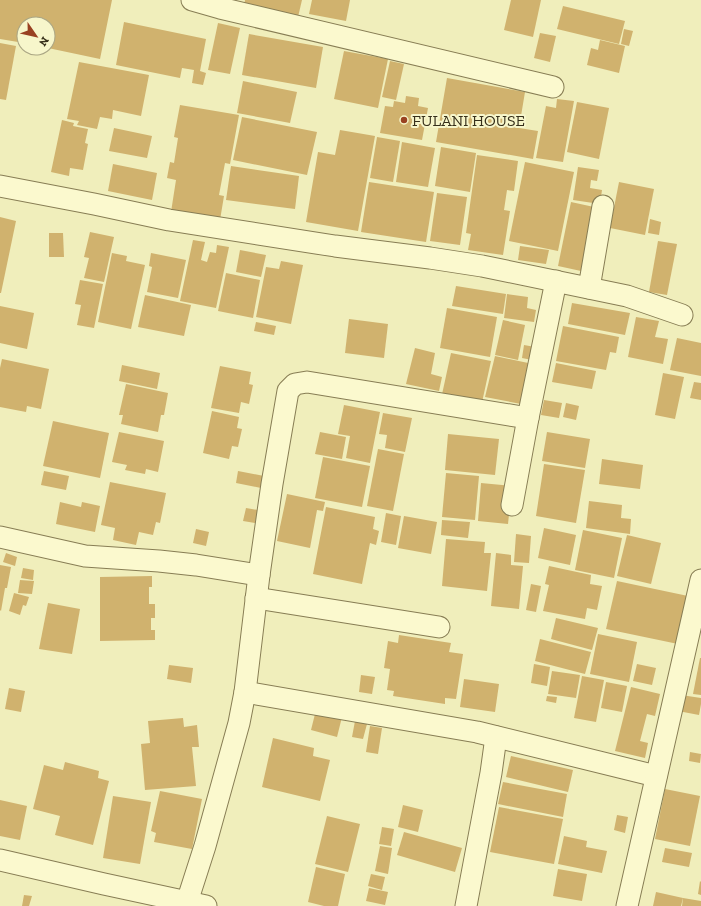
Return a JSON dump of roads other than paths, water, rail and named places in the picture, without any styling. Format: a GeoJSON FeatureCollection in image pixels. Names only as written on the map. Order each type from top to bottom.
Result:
{"type":"FeatureCollection","features":[{"type":"Feature","properties":{"kind":"street"},"geometry":{"type":"LineString","coordinates":[[192,0],[221,4],[553,87]]}},
{"type":"Feature","properties":{"kind":"street"},"geometry":{"type":"LineString","coordinates":[[0,186],[169,220],[335,246],[482,266],[627,296],[682,316]]}},
{"type":"Feature","properties":{"kind":"street"},"geometry":{"type":"LineString","coordinates":[[589,288],[603,206]]}},
{"type":"Feature","properties":{"kind":"street"},"geometry":{"type":"LineString","coordinates":[[512,505],[556,281]]}},
{"type":"Feature","properties":{"kind":"street"},"geometry":{"type":"LineString","coordinates":[[0,860],[182,903],[205,846],[239,723],[245,692],[272,484],[288,391],[295,384],[307,382],[528,418]]}},
{"type":"Feature","properties":{"kind":"street"},"geometry":{"type":"LineString","coordinates":[[0,537],[84,556],[196,565],[259,575]]}},
{"type":"Feature","properties":{"kind":"street"},"geometry":{"type":"LineString","coordinates":[[627,906],[701,580]]}},
{"type":"Feature","properties":{"kind":"street"},"geometry":{"type":"LineString","coordinates":[[256,598],[439,627]]}},
{"type":"Feature","properties":{"kind":"street"},"geometry":{"type":"LineString","coordinates":[[245,692],[477,732],[656,776]]}},
{"type":"Feature","properties":{"kind":"street"},"geometry":{"type":"LineString","coordinates":[[466,906],[491,773],[496,737]]}},
{"type":"Feature","properties":{"kind":"place","name":"FULANI HOUSE"},"geometry":{"type":"Point","coordinates":[404,120]}}]}
